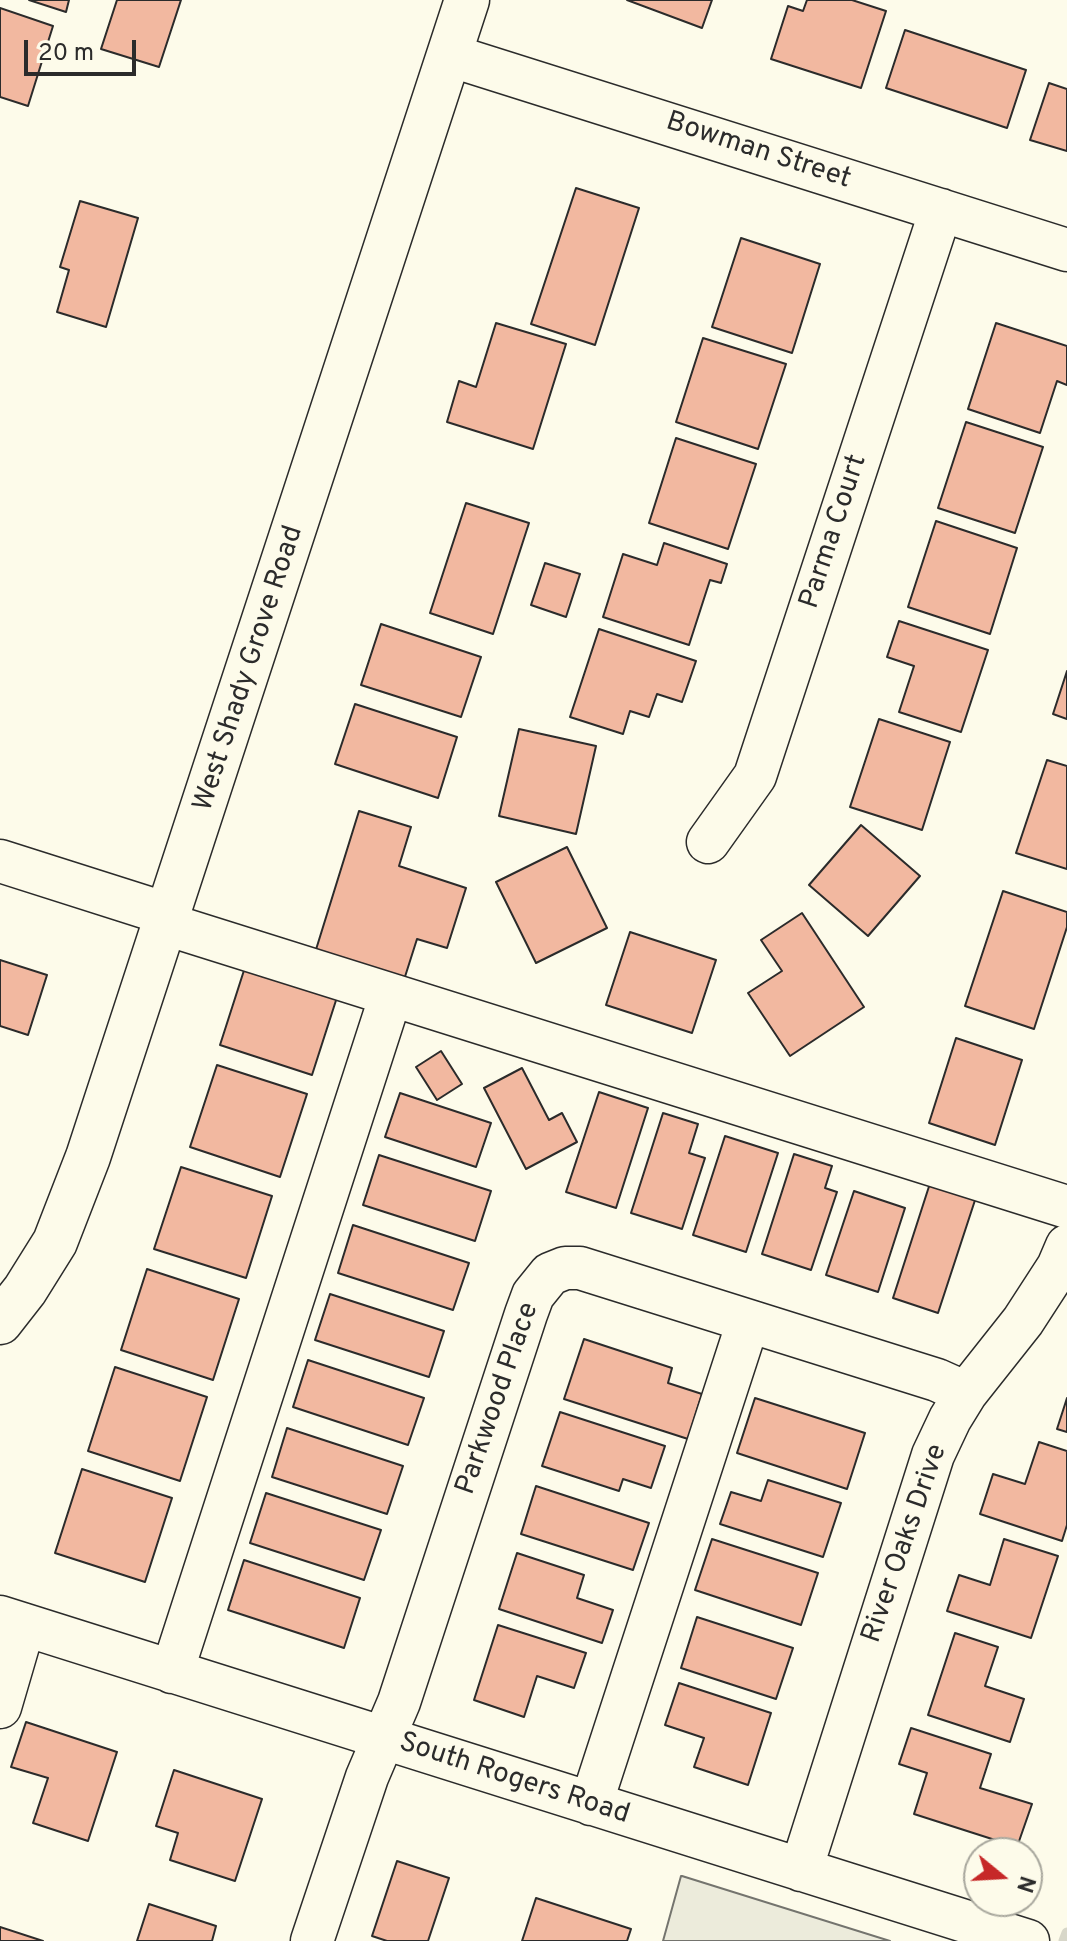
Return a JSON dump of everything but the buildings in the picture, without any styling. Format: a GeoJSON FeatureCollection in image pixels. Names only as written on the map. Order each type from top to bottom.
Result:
{"type":"FeatureCollection","features":[{"type":"Feature","properties":{"kind":"main road","name":"West Shady Grove Road"},"geometry":{"type":"LineString","coordinates":[[0,1322],[25,1290],[55,1242],[88,1157],[467,0]]}},
{"type":"Feature","properties":{"kind":"street","name":"Bowman Street"},"geometry":{"type":"LineString","coordinates":[[449,55],[1067,250]]}},
{"type":"Feature","properties":{"kind":"street","name":"Parma Court"},"geometry":{"type":"LineString","coordinates":[[708,842],[755,776],[941,210]]}},
{"type":"Feature","properties":{"kind":"street"},"geometry":{"type":"LineString","coordinates":[[0,861],[391,995],[1067,1207]]}},
{"type":"Feature","properties":{"kind":"street"},"geometry":{"type":"LineString","coordinates":[[172,1672],[391,995]]}},
{"type":"Feature","properties":{"kind":"street","name":"River Oaks Drive"},"geometry":{"type":"LineString","coordinates":[[801,1870],[933,1455],[966,1393],[1023,1321],[1058,1267],[1067,1246]]}},
{"type":"Feature","properties":{"kind":"street","name":"Parkwood Place"},"geometry":{"type":"LineString","coordinates":[[312,1941],[367,1777],[399,1702],[526,1314],[541,1283],[550,1274],[565,1268],[580,1268],[937,1380],[966,1393]]}},
{"type":"Feature","properties":{"kind":"street"},"geometry":{"type":"LineString","coordinates":[[591,1804],[748,1322]]}},
{"type":"Feature","properties":{"kind":"street"},"geometry":{"type":"LineString","coordinates":[[0,1707],[12,1621]]}},
{"type":"Feature","properties":{"kind":"street","name":"South Rogers Road"},"geometry":{"type":"LineString","coordinates":[[12,1621],[1024,1940]]}},
{"type":"Feature","properties":{"kind":"shaded area"},"geometry":{"type":"Polygon","coordinates":[[[682,1876],[890,1941],[663,1941],[682,1876]]]}},
{"type":"Feature","properties":{"kind":"waterway"},"geometry":{"type":"LineString","coordinates":[[1064,1941],[1067,1933]]}}]}
